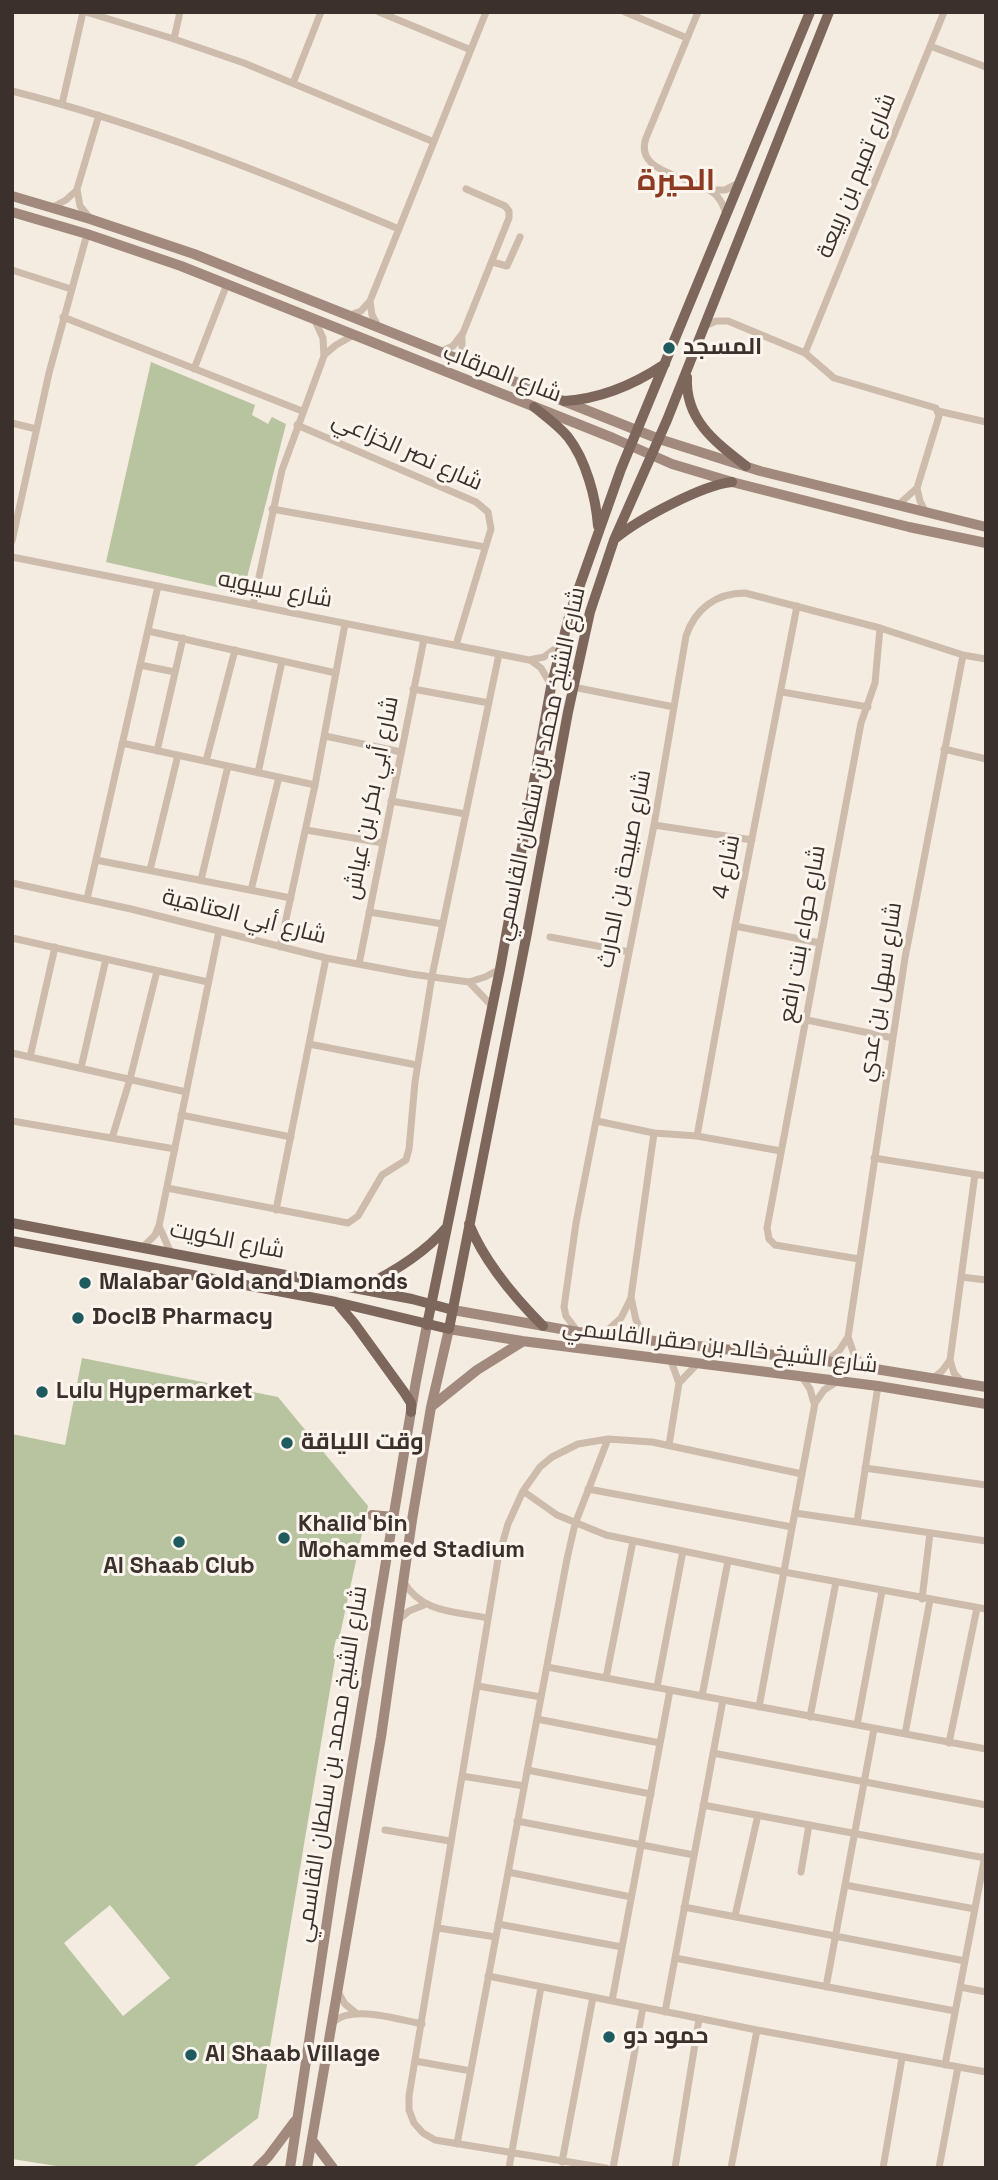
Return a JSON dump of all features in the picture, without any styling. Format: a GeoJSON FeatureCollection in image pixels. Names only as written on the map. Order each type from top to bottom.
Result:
{"type":"FeatureCollection","features":[{"type":"Feature","properties":{"kind":"main road","name":"شارع الشيخ محمد بن سلطان القاسمي"},"geometry":{"type":"LineString","coordinates":[[290,2168],[335,1868],[411,1412],[500,969],[561,644],[598,530],[631,446],[810,12]]}},
{"type":"Feature","properties":{"kind":"main road","name":"شارع الشيخ محمد بن سلطان القاسمي"},"geometry":{"type":"LineString","coordinates":[[307,2168],[382,1726],[402,1580],[431,1407],[453,1310],[573,687],[590,612],[614,540],[687,371],[829,12]]}},
{"type":"Feature","properties":{"kind":"main road","name":"شارع المرقاب"},"geometry":{"type":"LineString","coordinates":[[12,196],[90,219],[220,264],[659,439],[746,466],[986,527]]}},
{"type":"Feature","properties":{"kind":"main road","name":"شارع المرقاب"},"geometry":{"type":"LineString","coordinates":[[12,212],[88,234],[227,284],[686,469],[909,527],[986,543]]}},
{"type":"Feature","properties":{"kind":"main road"},"geometry":{"type":"LineString","coordinates":[[564,401],[591,398],[613,391],[665,365]]}},
{"type":"Feature","properties":{"kind":"main road"},"geometry":{"type":"LineString","coordinates":[[687,371],[688,398],[698,423],[711,438],[746,466]]}},
{"type":"Feature","properties":{"kind":"main road"},"geometry":{"type":"LineString","coordinates":[[534,407],[567,435],[577,452],[595,501],[598,530]]}},
{"type":"Feature","properties":{"kind":"main road"},"geometry":{"type":"LineString","coordinates":[[614,540],[645,518],[711,486],[732,482]]}},
{"type":"Feature","properties":{"kind":"main road","name":"شارع الكويت"},"geometry":{"type":"LineString","coordinates":[[12,1223],[145,1246],[453,1310]]}},
{"type":"Feature","properties":{"kind":"main road"},"geometry":{"type":"LineString","coordinates":[[468,1223],[482,1252],[543,1326]]}},
{"type":"Feature","properties":{"kind":"main road"},"geometry":{"type":"LineString","coordinates":[[360,1289],[414,1256],[449,1225]]}},
{"type":"Feature","properties":{"kind":"main road","name":"شارع الكويت"},"geometry":{"type":"LineString","coordinates":[[14,1242],[335,1302],[449,1329]]}},
{"type":"Feature","properties":{"kind":"main road"},"geometry":{"type":"LineString","coordinates":[[335,1302],[354,1322],[404,1392],[411,1403],[411,1412]]}},
{"type":"Feature","properties":{"kind":"main road","name":"شارع الشيخ خالد بن صقر القاسمي"},"geometry":{"type":"LineString","coordinates":[[453,1310],[578,1332],[826,1361],[986,1390]]}},
{"type":"Feature","properties":{"kind":"main road","name":"شارع الشيخ خالد بن صقر القاسمي"},"geometry":{"type":"LineString","coordinates":[[449,1329],[671,1361],[878,1386],[985,1404]]}},
{"type":"Feature","properties":{"kind":"main road"},"geometry":{"type":"LineString","coordinates":[[431,1407],[477,1370],[522,1341]]}},
{"type":"Feature","properties":{"kind":"main road"},"geometry":{"type":"LineString","coordinates":[[985,1404],[980,1398],[986,1390]]}},
{"type":"Feature","properties":{"kind":"main road"},"geometry":{"type":"LineString","coordinates":[[372,1515],[394,1517]]}},
{"type":"Feature","properties":{"kind":"main road"},"geometry":{"type":"LineString","coordinates":[[257,2168],[278,2145],[297,2117]]}},
{"type":"Feature","properties":{"kind":"main road"},"geometry":{"type":"LineString","coordinates":[[312,2140],[333,2168]]}},
{"type":"Feature","properties":{"kind":"street"},"geometry":{"type":"LineString","coordinates":[[62,104],[84,12],[174,39],[293,83],[434,142]]}},
{"type":"Feature","properties":{"kind":"street"},"geometry":{"type":"LineString","coordinates":[[174,39],[180,12]]}},
{"type":"Feature","properties":{"kind":"street"},"geometry":{"type":"LineString","coordinates":[[293,83],[321,12]]}},
{"type":"Feature","properties":{"kind":"street"},"geometry":{"type":"LineString","coordinates":[[379,12],[471,50]]}},
{"type":"Feature","properties":{"kind":"street"},"geometry":{"type":"LineString","coordinates":[[348,316],[361,311],[370,301],[486,12]]}},
{"type":"Feature","properties":{"kind":"street"},"geometry":{"type":"LineString","coordinates":[[625,12],[687,38]]}},
{"type":"Feature","properties":{"kind":"street"},"geometry":{"type":"LineString","coordinates":[[698,12],[644,144],[647,158],[657,167],[709,190],[720,200],[727,215]]}},
{"type":"Feature","properties":{"kind":"street","name":"شارع تميم بن ربيعة"},"geometry":{"type":"LineString","coordinates":[[805,353],[944,12]]}},
{"type":"Feature","properties":{"kind":"street"},"geometry":{"type":"LineString","coordinates":[[930,46],[986,67]]}},
{"type":"Feature","properties":{"kind":"street"},"geometry":{"type":"LineString","coordinates":[[12,91],[99,115],[233,160],[399,229]]}},
{"type":"Feature","properties":{"kind":"street"},"geometry":{"type":"LineString","coordinates":[[90,219],[80,206],[77,189],[99,115]]}},
{"type":"Feature","properties":{"kind":"street"},"geometry":{"type":"LineString","coordinates":[[709,190],[725,190],[740,183]]}},
{"type":"Feature","properties":{"kind":"street"},"geometry":{"type":"LineString","coordinates":[[52,208],[66,200],[77,189]]}},
{"type":"Feature","properties":{"kind":"street"},"geometry":{"type":"LineString","coordinates":[[439,352],[453,346],[463,333],[509,218],[509,211],[505,206],[466,189]]}},
{"type":"Feature","properties":{"kind":"street"},"geometry":{"type":"LineString","coordinates":[[12,541],[63,317],[88,234]]}},
{"type":"Feature","properties":{"kind":"street"},"geometry":{"type":"LineString","coordinates":[[492,262],[507,266],[520,237]]}},
{"type":"Feature","properties":{"kind":"street"},"geometry":{"type":"LineString","coordinates":[[12,270],[71,289]]}},
{"type":"Feature","properties":{"kind":"street"},"geometry":{"type":"LineString","coordinates":[[194,369],[227,284]]}},
{"type":"Feature","properties":{"kind":"street"},"geometry":{"type":"LineString","coordinates":[[370,301],[372,315],[379,328]]}},
{"type":"Feature","properties":{"kind":"street"},"geometry":{"type":"LineString","coordinates":[[715,301],[728,321]]}},
{"type":"Feature","properties":{"kind":"street"},"geometry":{"type":"LineString","coordinates":[[63,317],[302,411]]}},
{"type":"Feature","properties":{"kind":"street"},"geometry":{"type":"LineString","coordinates":[[253,605],[282,470],[324,356],[323,338],[315,321]]}},
{"type":"Feature","properties":{"kind":"street"},"geometry":{"type":"LineString","coordinates":[[704,326],[716,321],[728,321],[805,353],[834,378],[931,406],[938,411],[986,422]]}},
{"type":"Feature","properties":{"kind":"street"},"geometry":{"type":"LineString","coordinates":[[463,333],[462,349],[467,363]]}},
{"type":"Feature","properties":{"kind":"street"},"geometry":{"type":"LineString","coordinates":[[324,356],[352,336]]}},
{"type":"Feature","properties":{"kind":"street"},"geometry":{"type":"LineString","coordinates":[[897,506],[917,488],[938,411]]}},
{"type":"Feature","properties":{"kind":"street"},"geometry":{"type":"LineString","coordinates":[[12,423],[36,429]]}},
{"type":"Feature","properties":{"kind":"street","name":"شارع نصر الخزاعي"},"geometry":{"type":"LineString","coordinates":[[297,425],[481,504],[488,512],[491,523],[456,645]]}},
{"type":"Feature","properties":{"kind":"street"},"geometry":{"type":"LineString","coordinates":[[12,486],[23,489]]}},
{"type":"Feature","properties":{"kind":"street"},"geometry":{"type":"LineString","coordinates":[[917,488],[926,513]]}},
{"type":"Feature","properties":{"kind":"street"},"geometry":{"type":"LineString","coordinates":[[272,509],[485,547]]}},
{"type":"Feature","properties":{"kind":"street","name":"شارع سيبويه"},"geometry":{"type":"LineString","coordinates":[[12,557],[529,660]]}},
{"type":"Feature","properties":{"kind":"street"},"geometry":{"type":"LineString","coordinates":[[87,899],[158,586]]}},
{"type":"Feature","properties":{"kind":"street","name":"شارع صبيحة بن الحارث"},"geometry":{"type":"LineString","coordinates":[[578,1332],[566,1316],[564,1301],[576,1223],[690,625],[705,605],[727,594],[745,593],[797,606]]}},
{"type":"Feature","properties":{"kind":"street"},"geometry":{"type":"LineString","coordinates":[[797,606],[986,659]]}},
{"type":"Feature","properties":{"kind":"street","name":"شارع 4"},"geometry":{"type":"LineString","coordinates":[[697,1136],[734,926],[797,606]]}},
{"type":"Feature","properties":{"kind":"street"},"geometry":{"type":"LineString","coordinates":[[280,947],[325,736],[345,624]]}},
{"type":"Feature","properties":{"kind":"street","name":"شارع حواء بنت رافع"},"geometry":{"type":"LineString","coordinates":[[859,1259],[775,1245],[769,1240],[767,1228],[861,723],[877,673],[880,628]]}},
{"type":"Feature","properties":{"kind":"street"},"geometry":{"type":"LineString","coordinates":[[148,631],[336,673]]}},
{"type":"Feature","properties":{"kind":"street"},"geometry":{"type":"LineString","coordinates":[[158,751],[183,638]]}},
{"type":"Feature","properties":{"kind":"street","name":"شارع أبي بكر بن عياش"},"geometry":{"type":"LineString","coordinates":[[359,964],[424,639]]}},
{"type":"Feature","properties":{"kind":"street"},"geometry":{"type":"LineString","coordinates":[[529,660],[544,657],[561,644]]}},
{"type":"Feature","properties":{"kind":"street"},"geometry":{"type":"LineString","coordinates":[[206,761],[235,650]]}},
{"type":"Feature","properties":{"kind":"street"},"geometry":{"type":"LineString","coordinates":[[167,1188],[343,1223],[355,1220],[378,1179],[386,1171],[401,1165],[408,1155],[417,1065],[432,976],[499,654]]}},
{"type":"Feature","properties":{"kind":"street","name":"شارع سهل بن عدي"},"geometry":{"type":"LineString","coordinates":[[848,1337],[911,921],[964,655]]}},
{"type":"Feature","properties":{"kind":"street"},"geometry":{"type":"LineString","coordinates":[[529,660],[545,674],[551,687]]}},
{"type":"Feature","properties":{"kind":"street"},"geometry":{"type":"LineString","coordinates":[[258,772],[282,661]]}},
{"type":"Feature","properties":{"kind":"street"},"geometry":{"type":"LineString","coordinates":[[140,664],[175,672]]}},
{"type":"Feature","properties":{"kind":"street"},"geometry":{"type":"LineString","coordinates":[[573,687],[674,707]]}},
{"type":"Feature","properties":{"kind":"street"},"geometry":{"type":"LineString","coordinates":[[414,689],[489,703]]}},
{"type":"Feature","properties":{"kind":"street"},"geometry":{"type":"LineString","coordinates":[[782,692],[868,707]]}},
{"type":"Feature","properties":{"kind":"street"},"geometry":{"type":"LineString","coordinates":[[325,736],[401,752]]}},
{"type":"Feature","properties":{"kind":"street"},"geometry":{"type":"LineString","coordinates":[[122,743],[315,785]]}},
{"type":"Feature","properties":{"kind":"street"},"geometry":{"type":"LineString","coordinates":[[944,748],[986,758]]}},
{"type":"Feature","properties":{"kind":"street"},"geometry":{"type":"LineString","coordinates":[[150,870],[178,755]]}},
{"type":"Feature","properties":{"kind":"street"},"geometry":{"type":"LineString","coordinates":[[201,880],[228,766]]}},
{"type":"Feature","properties":{"kind":"street"},"geometry":{"type":"LineString","coordinates":[[251,890],[279,777]]}},
{"type":"Feature","properties":{"kind":"street"},"geometry":{"type":"LineString","coordinates":[[391,801],[466,814]]}},
{"type":"Feature","properties":{"kind":"street"},"geometry":{"type":"LineString","coordinates":[[654,825],[752,840]]}},
{"type":"Feature","properties":{"kind":"street"},"geometry":{"type":"LineString","coordinates":[[306,830],[383,843]]}},
{"type":"Feature","properties":{"kind":"street"},"geometry":{"type":"LineString","coordinates":[[96,860],[291,898]]}},
{"type":"Feature","properties":{"kind":"street","name":"شارع أبي العتاهية"},"geometry":{"type":"LineString","coordinates":[[12,883],[326,958],[469,982]]}},
{"type":"Feature","properties":{"kind":"street"},"geometry":{"type":"LineString","coordinates":[[369,912],[443,924]]}},
{"type":"Feature","properties":{"kind":"street"},"geometry":{"type":"LineString","coordinates":[[734,926],[820,943]]}},
{"type":"Feature","properties":{"kind":"street"},"geometry":{"type":"LineString","coordinates":[[145,1246],[159,1226],[219,931]]}},
{"type":"Feature","properties":{"kind":"street"},"geometry":{"type":"LineString","coordinates":[[550,937],[629,952]]}},
{"type":"Feature","properties":{"kind":"street"},"geometry":{"type":"LineString","coordinates":[[12,938],[208,982]]}},
{"type":"Feature","properties":{"kind":"street"},"geometry":{"type":"LineString","coordinates":[[30,1057],[55,947]]}},
{"type":"Feature","properties":{"kind":"street"},"geometry":{"type":"LineString","coordinates":[[276,1210],[326,958]]}},
{"type":"Feature","properties":{"kind":"street"},"geometry":{"type":"LineString","coordinates":[[81,1068],[106,959]]}},
{"type":"Feature","properties":{"kind":"street"},"geometry":{"type":"LineString","coordinates":[[492,1006],[469,982],[500,969]]}},
{"type":"Feature","properties":{"kind":"street"},"geometry":{"type":"LineString","coordinates":[[112,1138],[130,1079],[156,971]]}},
{"type":"Feature","properties":{"kind":"street"},"geometry":{"type":"LineString","coordinates":[[807,1020],[893,1038]]}},
{"type":"Feature","properties":{"kind":"street"},"geometry":{"type":"LineString","coordinates":[[309,1044],[417,1065]]}},
{"type":"Feature","properties":{"kind":"street"},"geometry":{"type":"LineString","coordinates":[[12,1053],[186,1092]]}},
{"type":"Feature","properties":{"kind":"street"},"geometry":{"type":"LineString","coordinates":[[181,1115],[291,1137]]}},
{"type":"Feature","properties":{"kind":"street"},"geometry":{"type":"LineString","coordinates":[[12,1121],[175,1149]]}},
{"type":"Feature","properties":{"kind":"street"},"geometry":{"type":"LineString","coordinates":[[597,1121],[654,1133],[697,1136],[781,1151]]}},
{"type":"Feature","properties":{"kind":"street"},"geometry":{"type":"LineString","coordinates":[[602,1335],[621,1318],[631,1297],[654,1133]]}},
{"type":"Feature","properties":{"kind":"street"},"geometry":{"type":"LineString","coordinates":[[874,1158],[986,1176]]}},
{"type":"Feature","properties":{"kind":"street"},"geometry":{"type":"LineString","coordinates":[[964,1384],[954,1373],[950,1360],[975,1174]]}},
{"type":"Feature","properties":{"kind":"street"},"geometry":{"type":"LineString","coordinates":[[159,1226],[170,1251]]}},
{"type":"Feature","properties":{"kind":"street"},"geometry":{"type":"LineString","coordinates":[[961,1277],[986,1280]]}},
{"type":"Feature","properties":{"kind":"street"},"geometry":{"type":"LineString","coordinates":[[631,1297],[636,1320],[646,1340]]}},
{"type":"Feature","properties":{"kind":"street"},"geometry":{"type":"LineString","coordinates":[[826,1361],[839,1351],[848,1337]]}},
{"type":"Feature","properties":{"kind":"street"},"geometry":{"type":"LineString","coordinates":[[848,1337],[854,1354],[865,1367]]}},
{"type":"Feature","properties":{"kind":"street"},"geometry":{"type":"LineString","coordinates":[[932,1379],[950,1360]]}},
{"type":"Feature","properties":{"kind":"street"},"geometry":{"type":"LineString","coordinates":[[669,1446],[679,1382],[671,1361]]}},
{"type":"Feature","properties":{"kind":"street"},"geometry":{"type":"LineString","coordinates":[[679,1382],[697,1364]]}},
{"type":"Feature","properties":{"kind":"street"},"geometry":{"type":"LineString","coordinates":[[759,1707],[814,1403],[810,1389],[802,1377]]}},
{"type":"Feature","properties":{"kind":"street"},"geometry":{"type":"LineString","coordinates":[[814,1403],[824,1390],[838,1381]]}},
{"type":"Feature","properties":{"kind":"street"},"geometry":{"type":"LineString","coordinates":[[857,1522],[878,1386]]}},
{"type":"Feature","properties":{"kind":"street"},"geometry":{"type":"LineString","coordinates":[[606,2168],[429,2137],[414,2123],[409,2103],[487,1618],[505,1533],[523,1491],[552,1457],[578,1444],[608,1438],[638,1440],[802,1474]]}},
{"type":"Feature","properties":{"kind":"street"},"geometry":{"type":"LineString","coordinates":[[457,2144],[575,1524],[608,1438]]}},
{"type":"Feature","properties":{"kind":"street"},"geometry":{"type":"LineString","coordinates":[[865,1468],[986,1485]]}},
{"type":"Feature","properties":{"kind":"street"},"geometry":{"type":"LineString","coordinates":[[588,1489],[792,1527]]}},
{"type":"Feature","properties":{"kind":"street"},"geometry":{"type":"LineString","coordinates":[[523,1491],[557,1515],[598,1533],[784,1572],[986,1609]]}},
{"type":"Feature","properties":{"kind":"street"},"geometry":{"type":"LineString","coordinates":[[795,1513],[986,1541]]}},
{"type":"Feature","properties":{"kind":"street"},"geometry":{"type":"LineString","coordinates":[[905,1734],[926,1599],[930,1532]]}},
{"type":"Feature","properties":{"kind":"street"},"geometry":{"type":"LineString","coordinates":[[606,1678],[632,1541]]}},
{"type":"Feature","properties":{"kind":"street"},"geometry":{"type":"LineString","coordinates":[[657,1687],[683,1551]]}},
{"type":"Feature","properties":{"kind":"street"},"geometry":{"type":"LineString","coordinates":[[702,1696],[728,1561]]}},
{"type":"Feature","properties":{"kind":"street"},"geometry":{"type":"LineString","coordinates":[[402,1580],[411,1594],[424,1605],[487,1618]]}},
{"type":"Feature","properties":{"kind":"street"},"geometry":{"type":"LineString","coordinates":[[810,1717],[836,1582]]}},
{"type":"Feature","properties":{"kind":"street"},"geometry":{"type":"LineString","coordinates":[[857,1725],[882,1591]]}},
{"type":"Feature","properties":{"kind":"street"},"geometry":{"type":"LineString","coordinates":[[397,1621],[409,1611],[424,1605]]}},
{"type":"Feature","properties":{"kind":"street"},"geometry":{"type":"LineString","coordinates":[[949,1743],[977,1608]]}},
{"type":"Feature","properties":{"kind":"street"},"geometry":{"type":"LineString","coordinates":[[547,1667],[986,1749]]}},
{"type":"Feature","properties":{"kind":"street"},"geometry":{"type":"LineString","coordinates":[[478,1686],[541,1696]]}},
{"type":"Feature","properties":{"kind":"street"},"geometry":{"type":"LineString","coordinates":[[612,2001],[670,1690]]}},
{"type":"Feature","properties":{"kind":"street"},"geometry":{"type":"LineString","coordinates":[[664,2012],[723,1700]]}},
{"type":"Feature","properties":{"kind":"street"},"geometry":{"type":"LineString","coordinates":[[537,1719],[660,1743]]}},
{"type":"Feature","properties":{"kind":"street"},"geometry":{"type":"LineString","coordinates":[[826,1987],[874,1729]]}},
{"type":"Feature","properties":{"kind":"street"},"geometry":{"type":"LineString","coordinates":[[713,1753],[986,1805]]}},
{"type":"Feature","properties":{"kind":"street"},"geometry":{"type":"LineString","coordinates":[[527,1770],[651,1794]]}},
{"type":"Feature","properties":{"kind":"street"},"geometry":{"type":"LineString","coordinates":[[462,1776],[524,1786]]}},
{"type":"Feature","properties":{"kind":"street"},"geometry":{"type":"LineString","coordinates":[[703,1805],[985,1856],[945,2065]]}},
{"type":"Feature","properties":{"kind":"street"},"geometry":{"type":"LineString","coordinates":[[735,1916],[758,1815]]}},
{"type":"Feature","properties":{"kind":"street"},"geometry":{"type":"LineString","coordinates":[[517,1821],[694,1855]]}},
{"type":"Feature","properties":{"kind":"street"},"geometry":{"type":"LineString","coordinates":[[801,1872],[809,1825]]}},
{"type":"Feature","properties":{"kind":"street"},"geometry":{"type":"LineString","coordinates":[[385,1830],[450,1841]]}},
{"type":"Feature","properties":{"kind":"street"},"geometry":{"type":"LineString","coordinates":[[508,1872],[631,1897]]}},
{"type":"Feature","properties":{"kind":"street"},"geometry":{"type":"LineString","coordinates":[[845,1885],[975,1909]]}},
{"type":"Feature","properties":{"kind":"street"},"geometry":{"type":"LineString","coordinates":[[684,1907],[965,1961]]}},
{"type":"Feature","properties":{"kind":"street"},"geometry":{"type":"LineString","coordinates":[[498,1924],[622,1947]]}},
{"type":"Feature","properties":{"kind":"street"},"geometry":{"type":"LineString","coordinates":[[438,1928],[496,1937]]}},
{"type":"Feature","properties":{"kind":"street"},"geometry":{"type":"LineString","coordinates":[[675,1958],[956,2011]]}},
{"type":"Feature","properties":{"kind":"street"},"geometry":{"type":"LineString","coordinates":[[488,1976],[699,2019],[986,2072]]}},
{"type":"Feature","properties":{"kind":"street"},"geometry":{"type":"LineString","coordinates":[[509,2168],[541,1987]]}},
{"type":"Feature","properties":{"kind":"street"},"geometry":{"type":"LineString","coordinates":[[960,1987],[986,1992]]}},
{"type":"Feature","properties":{"kind":"street"},"geometry":{"type":"LineString","coordinates":[[338,1992],[345,2004],[356,2013]]}},
{"type":"Feature","properties":{"kind":"street"},"geometry":{"type":"LineString","coordinates":[[562,2162],[593,1997]]}},
{"type":"Feature","properties":{"kind":"street"},"geometry":{"type":"LineString","coordinates":[[613,2168],[643,2007]]}},
{"type":"Feature","properties":{"kind":"street"},"geometry":{"type":"LineString","coordinates":[[333,2022],[344,2015],[356,2013],[422,2024]]}},
{"type":"Feature","properties":{"kind":"street"},"geometry":{"type":"LineString","coordinates":[[675,2168],[699,2019]]}},
{"type":"Feature","properties":{"kind":"street"},"geometry":{"type":"LineString","coordinates":[[731,2168],[757,2030]]}},
{"type":"Feature","properties":{"kind":"street"},"geometry":{"type":"LineString","coordinates":[[883,2168],[902,2057]]}},
{"type":"Feature","properties":{"kind":"street"},"geometry":{"type":"LineString","coordinates":[[415,2061],[471,2071]]}},
{"type":"Feature","properties":{"kind":"street"},"geometry":{"type":"LineString","coordinates":[[939,2168],[958,2067]]}},
{"type":"Feature","properties":{"kind":"green space"},"geometry":{"type":"Polygon","coordinates":[[[151,362],[255,405],[252,415],[268,424],[272,417],[286,424],[243,593],[106,562],[151,362]]]}},
{"type":"Feature","properties":{"kind":"green space"},"geometry":{"type":"Polygon","coordinates":[[[82,1358],[278,1397],[368,1506],[339,1639],[336,1639],[333,1653],[336,1654],[258,2118],[192,2168],[69,2168],[12,2159],[12,1434],[65,1445],[82,1358]],[[110,1905],[64,1943],[123,2016],[170,1978],[110,1905]]]}},
{"type":"Feature","properties":{"kind":"place","name":"المسجد"},"geometry":{"type":"Point","coordinates":[669,348]}},
{"type":"Feature","properties":{"kind":"place","name":"Malabar Gold and Diamonds"},"geometry":{"type":"Point","coordinates":[85,1283]}},
{"type":"Feature","properties":{"kind":"place","name":"DocIB Pharmacy"},"geometry":{"type":"Point","coordinates":[78,1318]}},
{"type":"Feature","properties":{"kind":"place","name":"Lulu Hypermarket"},"geometry":{"type":"Point","coordinates":[42,1392]}},
{"type":"Feature","properties":{"kind":"place","name":"وقت اللياقة"},"geometry":{"type":"Point","coordinates":[287,1443]}},
{"type":"Feature","properties":{"kind":"place","name":"Khalid bin Mohammed Stadium"},"geometry":{"type":"Point","coordinates":[284,1538]}},
{"type":"Feature","properties":{"kind":"place","name":"Al Shaab Club"},"geometry":{"type":"Point","coordinates":[179,1542]}},
{"type":"Feature","properties":{"kind":"place","name":"حمود دو"},"geometry":{"type":"Point","coordinates":[609,2037]}},
{"type":"Feature","properties":{"kind":"place","name":"Al Shaab Village"},"geometry":{"type":"Point","coordinates":[191,2055]}},
{"type":"Feature","properties":{"kind":"district","name":"الحيرة"},"geometry":{"type":"Point","coordinates":[676,182]}}]}
